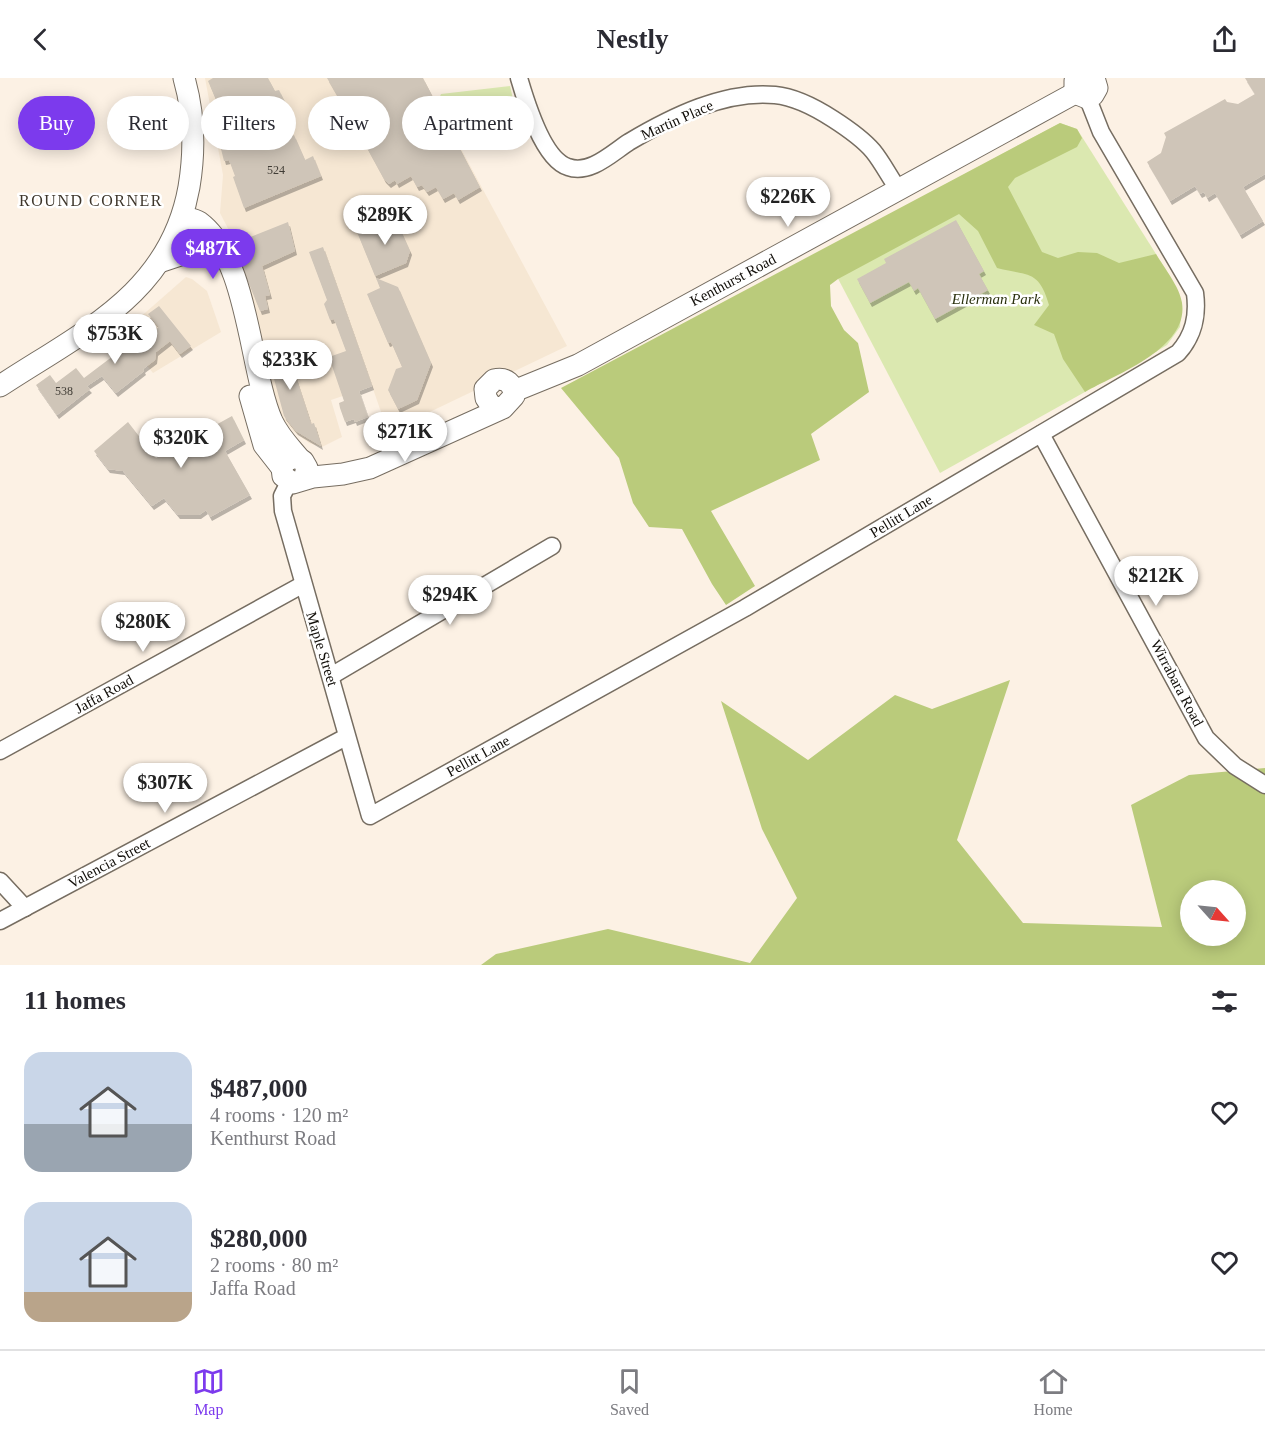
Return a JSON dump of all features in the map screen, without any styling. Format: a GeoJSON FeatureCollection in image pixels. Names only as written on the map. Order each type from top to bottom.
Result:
{"type":"FeatureCollection","features":[{"type":"Feature","properties":{"kind":"main road"},"geometry":{"type":"LineString","coordinates":[[0,386],[106,316],[137,290],[162,261],[182,217],[193,164],[191,120],[184,78]]}},
{"type":"Feature","properties":{"kind":"main road","name":"Kenthurst Road"},"geometry":{"type":"LineString","coordinates":[[295,470],[344,474],[370,468],[578,364],[1089,84]]}},
{"type":"Feature","properties":{"kind":"main road"},"geometry":{"type":"LineString","coordinates":[[182,217],[212,254],[243,335]]}},
{"type":"Feature","properties":{"kind":"main road"},"geometry":{"type":"LineString","coordinates":[[182,217],[198,221],[221,247],[229,263],[260,434],[270,455],[295,470],[340,466],[363,461],[459,417],[485,394],[492,407],[509,399]]}},
{"type":"Feature","properties":{"kind":"main road"},"geometry":{"type":"LineString","coordinates":[[162,261],[189,252],[212,254]]}},
{"type":"Feature","properties":{"kind":"street","name":"Martin Place"},"geometry":{"type":"LineString","coordinates":[[519,78],[526,103],[549,152],[559,164],[570,168],[580,169],[607,158],[656,127],[702,107],[754,94],[777,95],[811,106],[851,130],[872,150],[898,189]]}},
{"type":"Feature","properties":{"kind":"street"},"geometry":{"type":"LineString","coordinates":[[777,95],[781,78]]}},
{"type":"Feature","properties":{"kind":"street","name":"Pellitt Lane"},"geometry":{"type":"LineString","coordinates":[[370,816],[745,608],[1178,353],[1190,337],[1197,308],[1195,292],[1101,132],[1090,105],[1089,84]]}},
{"type":"Feature","properties":{"kind":"street","name":"Wirrabara Road"},"geometry":{"type":"LineString","coordinates":[[1041,434],[1206,738],[1235,766],[1265,785]]}},
{"type":"Feature","properties":{"kind":"street","name":"Maple Street"},"geometry":{"type":"LineString","coordinates":[[295,470],[282,496],[283,511],[302,585],[331,676],[346,737],[370,816]]}},
{"type":"Feature","properties":{"kind":"street"},"geometry":{"type":"LineString","coordinates":[[331,676],[552,546]]}},
{"type":"Feature","properties":{"kind":"street","name":"Jaffa Road"},"geometry":{"type":"LineString","coordinates":[[0,751],[302,585]]}},
{"type":"Feature","properties":{"kind":"street","name":"Valencia Street"},"geometry":{"type":"LineString","coordinates":[[0,921],[346,737]]}},
{"type":"Feature","properties":{"kind":"street"},"geometry":{"type":"LineString","coordinates":[[0,881],[25,908]]}},
{"type":"Feature","properties":{"kind":"shaded area"},"geometry":{"type":"Polygon","coordinates":[[[205,78],[423,78],[433,96],[402,96],[402,150],[462,150],[567,346],[388,432],[372,386],[331,400],[342,437],[322,447],[309,443],[282,419],[277,408],[236,244],[220,213],[223,175],[218,150],[296,150],[296,96],[208,96],[205,78]]]}},
{"type":"Feature","properties":{"kind":"shaded area"},"geometry":{"type":"Polygon","coordinates":[[[186,277],[207,291],[221,332],[153,373],[121,334],[186,277]]]}},
{"type":"Feature","properties":{"kind":"green space"},"geometry":{"type":"Polygon","coordinates":[[[510,86],[512,96],[440,96],[441,94],[510,86]]]}},
{"type":"Feature","properties":{"kind":"green space","name":"Ellerman Park"},"geometry":{"type":"Polygon","coordinates":[[[1060,123],[1077,129],[1168,273],[1182,303],[1180,327],[1167,345],[1144,359],[940,473],[823,250],[1060,123]]]}},
{"type":"Feature","properties":{"kind":"green space"},"geometry":{"type":"Polygon","coordinates":[[[1060,123],[1077,129],[1082,138],[1077,147],[1015,178],[1008,187],[1042,252],[1058,258],[1078,252],[1097,253],[1119,263],[1156,254],[1181,297],[1181,319],[1174,333],[1148,358],[1085,392],[1063,359],[1054,334],[1034,325],[1049,305],[1037,280],[1025,274],[997,268],[978,231],[959,214],[838,279],[830,285],[831,306],[844,330],[858,343],[869,392],[811,434],[820,460],[711,511],[755,586],[726,605],[682,529],[649,527],[633,503],[619,458],[561,388],[1060,123]]]}},
{"type":"Feature","properties":{"kind":"green space"},"geometry":{"type":"Polygon","coordinates":[[[1010,680],[957,840],[1023,923],[1162,927],[1131,805],[1189,775],[1265,768],[1265,965],[481,965],[496,954],[608,929],[750,963],[797,898],[762,829],[721,701],[808,760],[895,695],[932,709],[1010,680]]]}},
{"type":"Feature","properties":{"kind":"building"},"geometry":{"type":"Polygon","coordinates":[[[213,78],[268,78],[275,91],[279,90],[282,96],[214,96],[208,81],[213,78]]]}},
{"type":"Feature","properties":{"kind":"building"},"geometry":{"type":"Polygon","coordinates":[[[327,78],[423,78],[432,96],[402,96],[402,150],[461,150],[480,187],[458,200],[454,193],[443,199],[436,187],[427,192],[422,185],[417,187],[411,176],[397,184],[395,180],[389,184],[368,150],[390,150],[390,96],[337,96],[327,78]]]}},
{"type":"Feature","properties":{"kind":"building"},"geometry":{"type":"Polygon","coordinates":[[[1245,78],[1265,78],[1265,174],[1243,187],[1263,221],[1240,235],[1215,193],[1207,198],[1204,192],[1200,194],[1195,186],[1170,201],[1147,162],[1161,153],[1166,137],[1164,133],[1225,99],[1227,102],[1238,104],[1255,94],[1245,78]]]}},
{"type":"Feature","properties":{"kind":"building"},"geometry":{"type":"Polygon","coordinates":[[[296,140],[305,160],[313,156],[321,176],[244,208],[229,160],[224,161],[221,150],[296,150],[296,140]]]}},
{"type":"Feature","properties":{"kind":"building"},"geometry":{"type":"Polygon","coordinates":[[[389,218],[397,222],[410,251],[406,263],[375,276],[357,232],[389,218]]]}},
{"type":"Feature","properties":{"kind":"building"},"geometry":{"type":"Polygon","coordinates":[[[956,220],[984,271],[979,274],[988,290],[935,319],[918,288],[914,291],[909,282],[870,303],[857,279],[886,263],[884,259],[956,220]]]}},
{"type":"Feature","properties":{"kind":"building"},"geometry":{"type":"Polygon","coordinates":[[[288,222],[295,251],[262,266],[270,295],[265,296],[268,309],[260,311],[233,244],[288,222]]]}},
{"type":"Feature","properties":{"kind":"building"},"geometry":{"type":"Polygon","coordinates":[[[323,247],[372,386],[359,391],[368,417],[355,422],[354,419],[345,422],[340,408],[339,403],[344,401],[329,357],[346,351],[334,319],[330,320],[324,304],[327,300],[309,252],[323,247]]]}},
{"type":"Feature","properties":{"kind":"building"},"geometry":{"type":"Polygon","coordinates":[[[376,278],[398,287],[431,363],[417,400],[398,409],[388,390],[396,369],[402,367],[391,342],[388,343],[367,294],[380,288],[376,278]]]}},
{"type":"Feature","properties":{"kind":"building"},"geometry":{"type":"Polygon","coordinates":[[[159,306],[191,346],[180,354],[170,341],[156,352],[155,360],[143,369],[144,371],[116,393],[102,376],[87,386],[90,389],[57,415],[36,385],[50,375],[56,383],[76,368],[84,378],[129,344],[132,348],[159,327],[148,314],[159,306]]]}},
{"type":"Feature","properties":{"kind":"building"},"geometry":{"type":"Polygon","coordinates":[[[285,342],[288,352],[291,351],[297,371],[294,372],[311,424],[314,423],[321,446],[296,431],[284,416],[266,349],[268,345],[285,342]]]}},
{"type":"Feature","properties":{"kind":"building"},"geometry":{"type":"Polygon","coordinates":[[[232,416],[244,440],[225,451],[250,495],[210,517],[206,510],[199,515],[178,515],[164,498],[152,506],[123,471],[108,469],[94,451],[128,422],[156,458],[232,416]]]}},
{"type":"Feature","properties":{"kind":"district","name":"ROUND CORNER"},"geometry":{"type":"Point","coordinates":[91,200]}}]}
